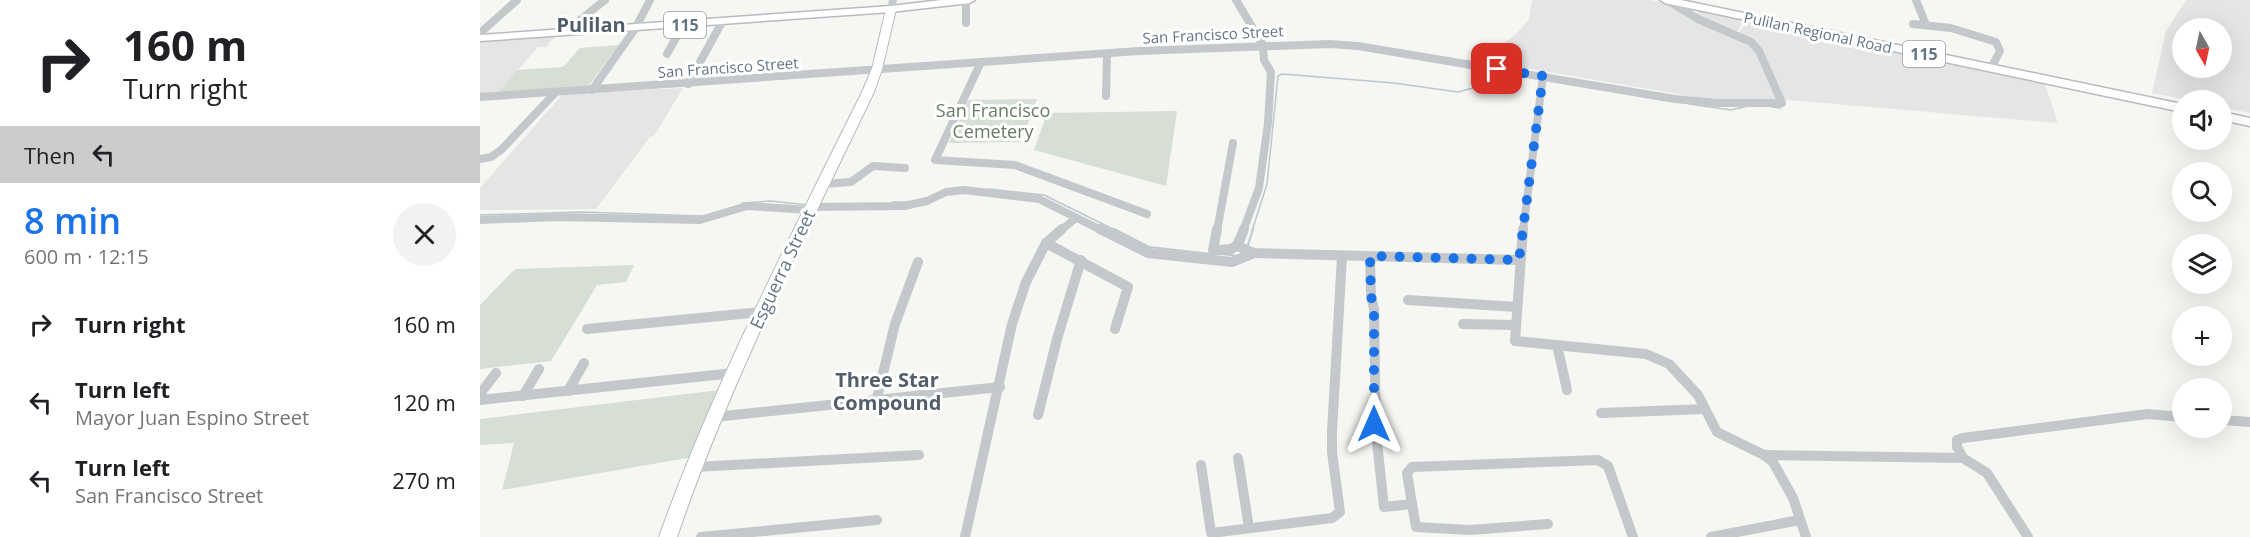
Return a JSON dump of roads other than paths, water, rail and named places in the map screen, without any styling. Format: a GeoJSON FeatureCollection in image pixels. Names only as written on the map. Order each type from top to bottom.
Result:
{"type":"FeatureCollection","features":[{"type":"Feature","properties":{"kind":"main road","name":"115"},"geometry":{"type":"LineString","coordinates":[[480,36],[683,25],[967,0]]}},
{"type":"Feature","properties":{"kind":"main road","name":"Pulilan Regional Road"},"geometry":{"type":"LineString","coordinates":[[1666,0],[2172,106]]}},
{"type":"Feature","properties":{"kind":"main road","name":"Esguerra Street"},"geometry":{"type":"LineString","coordinates":[[668,537],[715,417],[761,312],[810,208],[844,145],[877,69],[892,5]]}},
{"type":"Feature","properties":{"kind":"main road"},"geometry":{"type":"LineString","coordinates":[[2232,118],[2250,122]]}},
{"type":"Feature","properties":{"kind":"street"},"geometry":{"type":"LineString","coordinates":[[480,36],[517,0]]}},
{"type":"Feature","properties":{"kind":"street"},"geometry":{"type":"LineString","coordinates":[[565,32],[605,0]]}},
{"type":"Feature","properties":{"kind":"street"},"geometry":{"type":"LineString","coordinates":[[592,90],[635,28],[650,0]]}},
{"type":"Feature","properties":{"kind":"street"},"geometry":{"type":"LineString","coordinates":[[966,23],[967,0]]}},
{"type":"Feature","properties":{"kind":"street"},"geometry":{"type":"LineString","coordinates":[[1233,143],[1212,248],[1229,250],[1238,246],[1259,188],[1266,138],[1271,72],[1264,60],[1263,45],[1236,0]]}},
{"type":"Feature","properties":{"kind":"street","name":"San Francisco Street"},"geometry":{"type":"LineString","coordinates":[[480,97],[1107,54],[1263,45],[1329,44],[1358,46],[1675,99],[1717,104],[1782,103],[1759,51],[1751,42],[1698,19],[1666,0]]}},
{"type":"Feature","properties":{"kind":"street"},"geometry":{"type":"LineString","coordinates":[[1916,0],[1926,25]]}},
{"type":"Feature","properties":{"kind":"street"},"geometry":{"type":"LineString","coordinates":[[688,84],[722,22]]}},
{"type":"Feature","properties":{"kind":"street"},"geometry":{"type":"LineString","coordinates":[[1913,24],[1951,28],[1996,42],[2000,51],[1990,68]]}},
{"type":"Feature","properties":{"kind":"street"},"geometry":{"type":"LineString","coordinates":[[667,54],[683,25]]}},
{"type":"Feature","properties":{"kind":"street"},"geometry":{"type":"LineString","coordinates":[[1106,96],[1107,54]]}},
{"type":"Feature","properties":{"kind":"street"},"geometry":{"type":"LineString","coordinates":[[981,62],[935,160],[1016,165],[1147,214]]}},
{"type":"Feature","properties":{"kind":"street"},"geometry":{"type":"LineString","coordinates":[[1543,76],[1519,260],[1515,341],[1646,354],[1670,364],[1698,395],[1717,432],[1764,455],[1781,473],[1806,537]]}},
{"type":"Feature","properties":{"kind":"street"},"geometry":{"type":"LineString","coordinates":[[480,159],[491,157],[501,150],[556,92]]}},
{"type":"Feature","properties":{"kind":"street"},"geometry":{"type":"LineString","coordinates":[[823,184],[851,182],[873,166],[905,168]]}},
{"type":"Feature","properties":{"kind":"street"},"geometry":{"type":"LineString","coordinates":[[480,220],[560,217],[700,220],[747,206],[810,208],[904,206],[927,201],[946,192],[964,190],[1035,198],[1148,253],[1232,262],[1254,253]]}},
{"type":"Feature","properties":{"kind":"street"},"geometry":{"type":"LineString","coordinates":[[965,537],[1000,387],[1012,324],[1026,282],[1046,243],[1076,218]]}},
{"type":"Feature","properties":{"kind":"street"},"geometry":{"type":"LineString","coordinates":[[1046,243],[1128,287],[1115,329]]}},
{"type":"Feature","properties":{"kind":"street"},"geometry":{"type":"LineString","coordinates":[[1238,246],[1254,253],[1519,260]]}},
{"type":"Feature","properties":{"kind":"street"},"geometry":{"type":"LineString","coordinates":[[1201,465],[1209,531],[1212,534],[1332,518],[1340,512],[1332,432],[1335,345],[1342,256]]}},
{"type":"Feature","properties":{"kind":"street"},"geometry":{"type":"LineString","coordinates":[[1370,256],[1371,296],[1374,309],[1377,465],[1384,507],[1412,504]]}},
{"type":"Feature","properties":{"kind":"street"},"geometry":{"type":"LineString","coordinates":[[1038,415],[1057,339],[1081,260]]}},
{"type":"Feature","properties":{"kind":"street"},"geometry":{"type":"LineString","coordinates":[[878,398],[895,324],[918,262]]}},
{"type":"Feature","properties":{"kind":"street"},"geometry":{"type":"LineString","coordinates":[[1408,300],[1517,307]]}},
{"type":"Feature","properties":{"kind":"street"},"geometry":{"type":"LineString","coordinates":[[587,329],[761,312]]}},
{"type":"Feature","properties":{"kind":"street"},"geometry":{"type":"LineString","coordinates":[[1463,324],[1516,326]]}},
{"type":"Feature","properties":{"kind":"street"},"geometry":{"type":"LineString","coordinates":[[1557,345],[1568,390]]}},
{"type":"Feature","properties":{"kind":"street"},"geometry":{"type":"LineString","coordinates":[[568,391],[584,363]]}},
{"type":"Feature","properties":{"kind":"street"},"geometry":{"type":"LineString","coordinates":[[523,396],[539,369]]}},
{"type":"Feature","properties":{"kind":"street"},"geometry":{"type":"LineString","coordinates":[[480,394],[496,373]]}},
{"type":"Feature","properties":{"kind":"street"},"geometry":{"type":"LineString","coordinates":[[480,400],[734,373]]}},
{"type":"Feature","properties":{"kind":"street"},"geometry":{"type":"LineString","coordinates":[[715,417],[878,398],[1000,387]]}},
{"type":"Feature","properties":{"kind":"street"},"geometry":{"type":"LineString","coordinates":[[1600,413],[1704,408]]}},
{"type":"Feature","properties":{"kind":"street"},"geometry":{"type":"LineString","coordinates":[[2028,537],[1994,482],[1986,473],[1963,458],[1957,447],[1957,440],[2148,414],[2172,416]]}},
{"type":"Feature","properties":{"kind":"street"},"geometry":{"type":"LineString","coordinates":[[2232,421],[2250,422]]}},
{"type":"Feature","properties":{"kind":"street"},"geometry":{"type":"LineString","coordinates":[[695,467],[919,455]]}},
{"type":"Feature","properties":{"kind":"street"},"geometry":{"type":"LineString","coordinates":[[1764,455],[1963,458]]}},
{"type":"Feature","properties":{"kind":"street"},"geometry":{"type":"LineString","coordinates":[[1238,458],[1249,528]]}},
{"type":"Feature","properties":{"kind":"street"},"geometry":{"type":"LineString","coordinates":[[1548,524],[1470,530],[1416,527],[1407,473],[1412,467],[1598,460],[1608,466],[1633,537]]}},
{"type":"Feature","properties":{"kind":"street"},"geometry":{"type":"LineString","coordinates":[[701,537],[877,520]]}},
{"type":"Feature","properties":{"kind":"street"},"geometry":{"type":"LineString","coordinates":[[1711,537],[1800,520]]}},
{"type":"Feature","properties":{"kind":"waterway"},"geometry":{"type":"LineString","coordinates":[[1252,231],[1267,184],[1278,76],[1282,74],[1394,83],[1458,92],[1473,88],[1477,73],[1482,70]]}},
{"type":"Feature","properties":{"kind":"waterway"},"geometry":{"type":"LineString","coordinates":[[1689,104],[1731,110],[1748,106]]}},
{"type":"Feature","properties":{"kind":"waterway"},"geometry":{"type":"LineString","coordinates":[[1772,107],[1781,108]]}},
{"type":"Feature","properties":{"kind":"waterway"},"geometry":{"type":"LineString","coordinates":[[989,189],[1044,195],[1117,231]]}},
{"type":"Feature","properties":{"kind":"waterway"},"geometry":{"type":"LineString","coordinates":[[742,203],[771,201],[808,205]]}},
{"type":"Feature","properties":{"kind":"waterway"},"geometry":{"type":"LineString","coordinates":[[893,202],[906,202]]}},
{"type":"Feature","properties":{"kind":"waterway"},"geometry":{"type":"LineString","coordinates":[[480,215],[582,212],[702,216]]}},
{"type":"Feature","properties":{"kind":"waterway"},"geometry":{"type":"LineString","coordinates":[[1114,229],[1149,247],[1211,254]]}},
{"type":"Feature","properties":{"kind":"waterway"},"geometry":{"type":"LineString","coordinates":[[1247,248],[1253,229]]}},
{"type":"Feature","properties":{"kind":"waterway"},"geometry":{"type":"LineString","coordinates":[[1222,254],[1238,256]]}},
{"type":"Feature","properties":{"kind":"district","name":"Pulilan"},"geometry":{"type":"Point","coordinates":[591,24]}},
{"type":"Feature","properties":{"kind":"district","name":"Three Star Compound"},"geometry":{"type":"Point","coordinates":[887,390]}},
{"type":"Feature","properties":{"kind":"park label","name":"San Francisco Cemetery"},"geometry":{"type":"Point","coordinates":[993,120]}}]}
